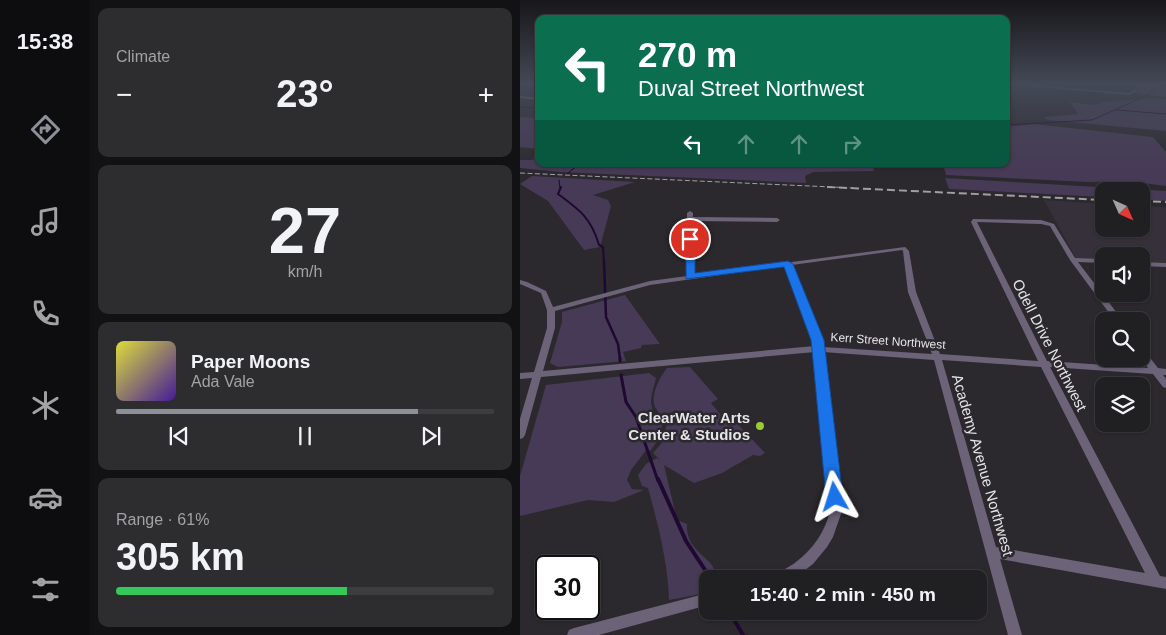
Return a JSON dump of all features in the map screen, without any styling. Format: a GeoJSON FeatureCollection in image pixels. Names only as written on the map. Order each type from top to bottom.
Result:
{"type":"FeatureCollection","features":[{"type":"Feature","properties":{"kind":"street"},"geometry":{"type":"LineString","coordinates":[[690,277],[690,216],[777,220]]}},
{"type":"Feature","properties":{"kind":"street","name":"Odell Drive Northwest"},"geometry":{"type":"LineString","coordinates":[[1073,260],[1049,223],[979,219],[974,222],[1044,364],[1161,582]]}},
{"type":"Feature","properties":{"kind":"street","name":"Academy Avenue Northwest"},"geometry":{"type":"LineString","coordinates":[[788,264],[903,248],[906,251],[912,292],[937,357],[1015,635]]}},
{"type":"Feature","properties":{"kind":"street"},"geometry":{"type":"LineString","coordinates":[[1073,260],[1095,261]]}},
{"type":"Feature","properties":{"kind":"street"},"geometry":{"type":"LineString","coordinates":[[1073,260],[1112,312]]}},
{"type":"Feature","properties":{"kind":"street"},"geometry":{"type":"LineString","coordinates":[[551,310],[650,283],[788,264],[818,340],[836,511],[831,532],[811,558],[796,570]]}},
{"type":"Feature","properties":{"kind":"street"},"geometry":{"type":"LineString","coordinates":[[1150,265],[1166,265]]}},
{"type":"Feature","properties":{"kind":"street"},"geometry":{"type":"LineString","coordinates":[[1158,265],[1166,273]]}},
{"type":"Feature","properties":{"kind":"street"},"geometry":{"type":"LineString","coordinates":[[520,282],[541,289],[551,310],[551,328],[520,435]]}},
{"type":"Feature","properties":{"kind":"street","name":"Kerr Street Northwest"},"geometry":{"type":"LineString","coordinates":[[520,376],[818,349],[1166,372]]}},
{"type":"Feature","properties":{"kind":"street"},"geometry":{"type":"LineString","coordinates":[[1150,364],[1166,385]]}},
{"type":"Feature","properties":{"kind":"street"},"geometry":{"type":"LineString","coordinates":[[992,552],[1161,582]]}},
{"type":"Feature","properties":{"kind":"street"},"geometry":{"type":"LineString","coordinates":[[574,635],[699,601]]}},
{"type":"Feature","properties":{"kind":"shaded area"},"geometry":{"type":"Polygon","coordinates":[[[1077,113],[1166,113],[1166,131],[1048,120],[1043,117],[1078,114],[1077,113]]]}},
{"type":"Feature","properties":{"kind":"shaded area"},"geometry":{"type":"Polygon","coordinates":[[[520,117],[535,118],[535,149],[520,147],[520,117]]]}},
{"type":"Feature","properties":{"kind":"shaded area"},"geometry":{"type":"Polygon","coordinates":[[[1034,124],[1153,137],[1166,152],[1166,186],[1150,184],[1150,182],[1088,182],[946,175],[944,167],[1010,167],[1010,127],[1034,124]]]}},
{"type":"Feature","properties":{"kind":"shaded area"},"geometry":{"type":"Polygon","coordinates":[[[535,158],[535,167],[873,167],[874,171],[813,172],[805,176],[806,183],[560,172],[520,168],[520,160],[535,158]]]}},
{"type":"Feature","properties":{"kind":"shaded area"},"geometry":{"type":"Polygon","coordinates":[[[532,176],[635,182],[593,195],[608,200],[611,206],[600,247],[584,250],[548,201],[520,184],[532,176]]]}},
{"type":"Feature","properties":{"kind":"shaded area"},"geometry":{"type":"Polygon","coordinates":[[[945,178],[1095,187],[1095,197],[949,189],[945,178]]]}},
{"type":"Feature","properties":{"kind":"shaded area"},"geometry":{"type":"Polygon","coordinates":[[[1150,190],[1166,191],[1166,201],[1150,200],[1150,190]]]}},
{"type":"Feature","properties":{"kind":"shaded area"},"geometry":{"type":"Polygon","coordinates":[[[1044,200],[1095,203],[1095,238],[1150,238],[1150,206],[1166,207],[1166,263],[1150,262],[1150,247],[1095,247],[1095,259],[1076,258],[1044,200]]]}},
{"type":"Feature","properties":{"kind":"shaded area"},"geometry":{"type":"Polygon","coordinates":[[[625,295],[660,344],[642,345],[641,348],[623,352],[626,361],[558,367],[550,363],[562,322],[562,312],[625,295]]]}},
{"type":"Feature","properties":{"kind":"shaded area"},"geometry":{"type":"Polygon","coordinates":[[[690,367],[718,399],[711,403],[725,420],[731,417],[765,453],[760,456],[753,455],[722,473],[694,483],[664,465],[677,520],[687,524],[691,543],[712,565],[714,570],[699,570],[699,594],[669,600],[665,558],[655,515],[648,488],[642,486],[638,475],[646,464],[657,458],[662,462],[653,453],[661,444],[667,424],[655,407],[654,397],[659,381],[667,368],[690,367]]]}},
{"type":"Feature","properties":{"kind":"shaded area"},"geometry":{"type":"Polygon","coordinates":[[[649,373],[656,378],[651,403],[654,413],[662,425],[661,436],[650,451],[647,449],[631,470],[627,480],[632,489],[644,490],[614,502],[588,500],[520,516],[520,476],[546,385],[649,373]]]}},
{"type":"Feature","properties":{"kind":"waterway"},"geometry":{"type":"LineString","coordinates":[[1010,125],[1092,120],[1109,113]]}},
{"type":"Feature","properties":{"kind":"waterway"},"geometry":{"type":"LineString","coordinates":[[1149,113],[1166,114]]}},
{"type":"Feature","properties":{"kind":"waterway"},"geometry":{"type":"LineString","coordinates":[[567,174],[575,167]]}},
{"type":"Feature","properties":{"kind":"waterway"},"geometry":{"type":"LineString","coordinates":[[559,180],[560,188]]}},
{"type":"Feature","properties":{"kind":"waterway"},"geometry":{"type":"LineString","coordinates":[[561,187],[558,194],[584,215],[599,245],[603,247],[604,264]]}},
{"type":"Feature","properties":{"kind":"waterway"},"geometry":{"type":"LineString","coordinates":[[604,262],[606,317],[618,344],[620,359]]}},
{"type":"Feature","properties":{"kind":"waterway"},"geometry":{"type":"LineString","coordinates":[[621,375],[626,402],[636,417],[658,481]]}},
{"type":"Feature","properties":{"kind":"waterway"},"geometry":{"type":"LineString","coordinates":[[658,479],[686,541],[705,570]]}},
{"type":"Feature","properties":{"kind":"waterway"},"geometry":{"type":"LineString","coordinates":[[734,620],[743,635]]}},
{"type":"Feature","properties":{"kind":"railway"},"geometry":{"type":"LineString","coordinates":[[520,173],[854,188]]}},
{"type":"Feature","properties":{"kind":"railway"},"geometry":{"type":"LineString","coordinates":[[827,187],[1095,200]]}},
{"type":"Feature","properties":{"kind":"railway"},"geometry":{"type":"LineString","coordinates":[[1150,201],[1166,202]]}},
{"type":"Feature","properties":{"kind":"place","name":"ClearWater Arts Center & Studios"},"geometry":{"type":"Point","coordinates":[760,426]}},
{"type":"Feature","properties":{"kind":"route"},"geometry":{"type":"LineString","coordinates":[[690,239],[690,277],[788,264],[818,340],[835,497]]}}]}
